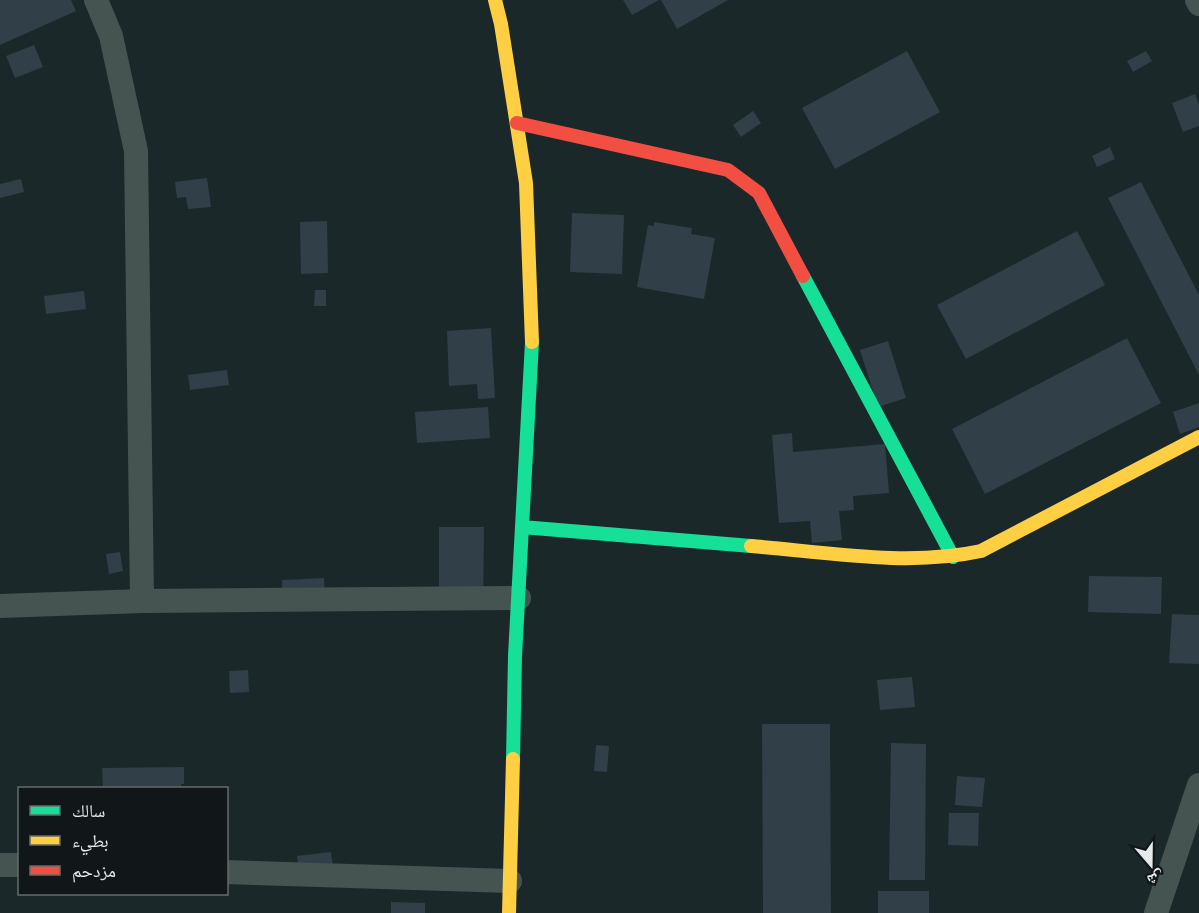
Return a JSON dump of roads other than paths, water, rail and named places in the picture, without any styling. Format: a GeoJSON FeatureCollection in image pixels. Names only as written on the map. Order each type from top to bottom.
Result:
{"type":"FeatureCollection","features":[{"type":"Feature","properties":{"kind":"street"},"geometry":{"type":"LineString","coordinates":[[96,0],[111,36],[136,151],[142,601]]}},
{"type":"Feature","properties":{"kind":"street"},"geometry":{"type":"LineString","coordinates":[[495,0],[501,24],[526,183],[532,354],[515,656],[508,913]]}},
{"type":"Feature","properties":{"kind":"street"},"geometry":{"type":"LineString","coordinates":[[517,123],[728,170],[759,193],[953,557]]}},
{"type":"Feature","properties":{"kind":"street"},"geometry":{"type":"LineString","coordinates":[[522,527],[888,557],[953,557],[981,550],[1199,436]]}},
{"type":"Feature","properties":{"kind":"street"},"geometry":{"type":"LineString","coordinates":[[0,606],[142,601],[519,598]]}},
{"type":"Feature","properties":{"kind":"street"},"geometry":{"type":"LineString","coordinates":[[1156,913],[1199,785]]}},
{"type":"Feature","properties":{"kind":"street"},"geometry":{"type":"LineString","coordinates":[[0,865],[18,865]]}},
{"type":"Feature","properties":{"kind":"street"},"geometry":{"type":"LineString","coordinates":[[228,872],[510,881]]}}]}
